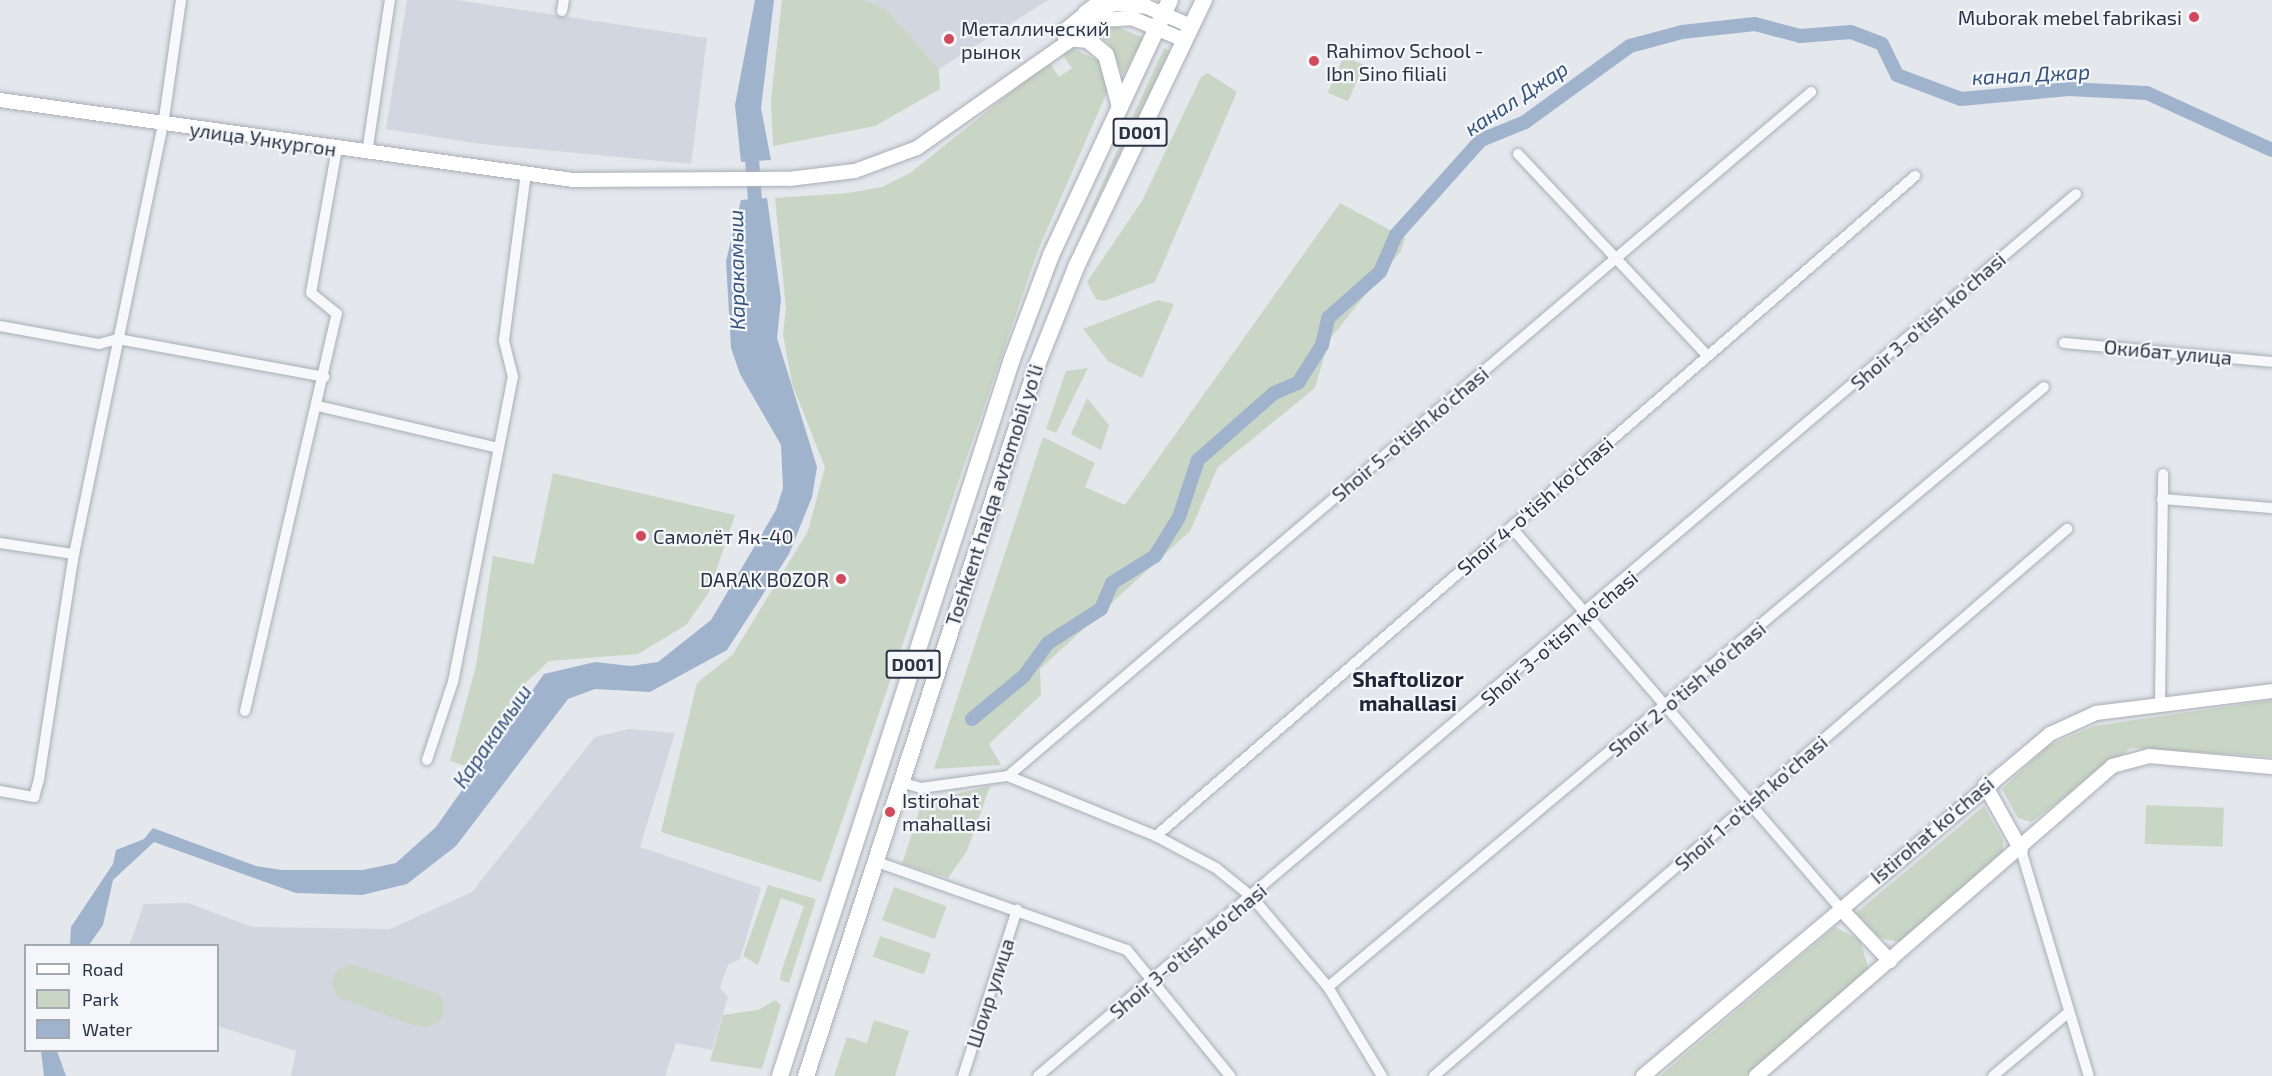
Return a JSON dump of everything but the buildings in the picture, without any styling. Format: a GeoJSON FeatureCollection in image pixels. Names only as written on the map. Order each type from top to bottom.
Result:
{"type":"FeatureCollection","features":[{"type":"Feature","properties":{"kind":"highway"},"geometry":{"type":"LineString","coordinates":[[1086,13],[1104,0]]}},
{"type":"Feature","properties":{"kind":"highway","name":"Toshkent halqa avtomobil yo'li"},"geometry":{"type":"LineString","coordinates":[[806,1076],[1037,365],[1077,265],[1204,0]]}},
{"type":"Feature","properties":{"kind":"highway","name":"Toshkent halqa avtomobil yo'li"},"geometry":{"type":"LineString","coordinates":[[780,1076],[1011,359],[1051,255],[1164,13]]}},
{"type":"Feature","properties":{"kind":"highway"},"geometry":{"type":"LineString","coordinates":[[1066,39],[1088,40],[1106,55],[1120,106]]}},
{"type":"Feature","properties":{"kind":"highway"},"geometry":{"type":"LineString","coordinates":[[1051,255],[1077,265]]}},
{"type":"Feature","properties":{"kind":"main road"},"geometry":{"type":"LineString","coordinates":[[789,176],[850,165],[911,142],[1086,13],[1123,4],[1164,13],[1188,33]]}},
{"type":"Feature","properties":{"kind":"main road"},"geometry":{"type":"LineString","coordinates":[[789,176],[855,171],[917,148],[1066,39],[1109,18],[1164,13]]}},
{"type":"Feature","properties":{"kind":"main road","name":"улица Ункургон"},"geometry":{"type":"LineString","coordinates":[[0,100],[163,125],[526,174],[705,178],[789,176]]}},
{"type":"Feature","properties":{"kind":"main road","name":"Istirohat ko'chasi"},"geometry":{"type":"LineString","coordinates":[[1643,1076],[1984,785],[2064,726],[2096,713],[2160,702],[2272,691]]}},
{"type":"Feature","properties":{"kind":"main road"},"geometry":{"type":"LineString","coordinates":[[1756,1076],[2020,850],[2101,775],[2126,759],[2149,756],[2272,767]]}},
{"type":"Feature","properties":{"kind":"main road"},"geometry":{"type":"LineString","coordinates":[[1984,785],[2020,850]]}},
{"type":"Feature","properties":{"kind":"main road"},"geometry":{"type":"LineString","coordinates":[[1840,908],[1890,961]]}},
{"type":"Feature","properties":{"kind":"street"},"geometry":{"type":"LineString","coordinates":[[0,791],[34,797],[74,554],[163,125],[181,0]]}},
{"type":"Feature","properties":{"kind":"street"},"geometry":{"type":"LineString","coordinates":[[367,153],[390,0]]}},
{"type":"Feature","properties":{"kind":"street","name":"Shoir 5-o'tish ko'chasi"},"geometry":{"type":"LineString","coordinates":[[1008,776],[1811,92]]}},
{"type":"Feature","properties":{"kind":"street"},"geometry":{"type":"LineString","coordinates":[[245,711],[325,377],[337,314],[311,292],[337,149]]}},
{"type":"Feature","properties":{"kind":"street"},"geometry":{"type":"LineString","coordinates":[[1518,154],[1708,356]]}},
{"type":"Feature","properties":{"kind":"street"},"geometry":{"type":"LineString","coordinates":[[427,759],[453,682],[513,377],[504,340],[526,174]]}},
{"type":"Feature","properties":{"kind":"street","name":"Shoir 4-o'tish ko'chasi"},"geometry":{"type":"LineString","coordinates":[[1156,836],[1915,176]]}},
{"type":"Feature","properties":{"kind":"street","name":"Shoir 3-o'tish ko'chasi"},"geometry":{"type":"LineString","coordinates":[[1038,1076],[1587,615],[2076,194]]}},
{"type":"Feature","properties":{"kind":"street"},"geometry":{"type":"LineString","coordinates":[[0,326],[99,344],[118,339],[325,377]]}},
{"type":"Feature","properties":{"kind":"street","name":"Окибат улица"},"geometry":{"type":"LineString","coordinates":[[2064,343],[2272,362]]}},
{"type":"Feature","properties":{"kind":"street","name":"Shoir 2-o'tish ko'chasi"},"geometry":{"type":"LineString","coordinates":[[1328,987],[1666,708],[2044,387]]}},
{"type":"Feature","properties":{"kind":"street"},"geometry":{"type":"LineString","coordinates":[[318,406],[498,448]]}},
{"type":"Feature","properties":{"kind":"street"},"geometry":{"type":"LineString","coordinates":[[2160,702],[2163,474]]}},
{"type":"Feature","properties":{"kind":"street"},"geometry":{"type":"LineString","coordinates":[[2162,499],[2272,508]]}},
{"type":"Feature","properties":{"kind":"street"},"geometry":{"type":"LineString","coordinates":[[1511,527],[1748,805],[1840,908]]}},
{"type":"Feature","properties":{"kind":"street","name":"Shoir 1-o'tish ko'chasi"},"geometry":{"type":"LineString","coordinates":[[1434,1076],[2067,529]]}},
{"type":"Feature","properties":{"kind":"street"},"geometry":{"type":"LineString","coordinates":[[0,543],[74,554]]}},
{"type":"Feature","properties":{"kind":"street"},"geometry":{"type":"LineString","coordinates":[[900,782],[921,788],[1008,776],[1156,836],[1216,868],[1252,897],[1328,987],[1382,1076]]}},
{"type":"Feature","properties":{"kind":"street"},"geometry":{"type":"LineString","coordinates":[[2020,850],[2089,1076]]}},
{"type":"Feature","properties":{"kind":"street"},"geometry":{"type":"LineString","coordinates":[[874,861],[1126,950],[1228,1075]]}},
{"type":"Feature","properties":{"kind":"street","name":"Шоир улица"},"geometry":{"type":"LineString","coordinates":[[963,1076],[1017,910]]}},
{"type":"Feature","properties":{"kind":"street"},"geometry":{"type":"LineString","coordinates":[[1994,1076],[2069,1012]]}},
{"type":"Feature","properties":{"kind":"shaded area"},"geometry":{"type":"Polygon","coordinates":[[[407,0],[456,0],[707,38],[691,164],[481,144],[386,129],[407,0]]]}},
{"type":"Feature","properties":{"kind":"shaded area","name":"Металлический рынок"},"geometry":{"type":"Polygon","coordinates":[[[864,0],[1048,0],[939,69],[886,9],[864,0]]]}},
{"type":"Feature","properties":{"kind":"shaded area"},"geometry":{"type":"Polygon","coordinates":[[[629,729],[675,733],[640,847],[761,888],[740,959],[728,965],[723,978],[720,988],[728,997],[712,1050],[676,1043],[665,1076],[291,1076],[296,1051],[219,1026],[219,944],[130,944],[144,904],[188,903],[252,927],[390,929],[472,892],[595,737],[629,729]]]}},
{"type":"Feature","properties":{"kind":"green space"},"geometry":{"type":"Polygon","coordinates":[[[782,0],[864,0],[886,9],[939,69],[940,89],[875,126],[773,146],[771,100],[782,0]]]}},
{"type":"Feature","properties":{"kind":"green space"},"geometry":{"type":"Polygon","coordinates":[[[1110,24],[1144,38],[1123,75],[1109,43],[1089,31],[1110,24]]]}},
{"type":"Feature","properties":{"kind":"green space"},"geometry":{"type":"Polygon","coordinates":[[[1164,48],[1170,51],[1078,239],[1120,144],[1164,48]]]}},
{"type":"Feature","properties":{"kind":"green space"},"geometry":{"type":"Polygon","coordinates":[[[1074,49],[1099,61],[1108,90],[1038,250],[821,882],[661,832],[697,683],[733,654],[808,531],[825,467],[792,384],[783,334],[786,308],[775,198],[848,193],[882,187],[910,173],[1049,62],[1059,77],[1072,68],[1061,53],[1074,49]]]}},
{"type":"Feature","properties":{"kind":"green space"},"geometry":{"type":"Polygon","coordinates":[[[1344,56],[1364,65],[1348,101],[1328,93],[1344,56]]]}},
{"type":"Feature","properties":{"kind":"green space"},"geometry":{"type":"Polygon","coordinates":[[[1208,73],[1237,92],[1155,282],[1104,301],[1096,299],[1087,282],[1142,201],[1201,77],[1208,73]]]}},
{"type":"Feature","properties":{"kind":"green space"},"geometry":{"type":"Polygon","coordinates":[[[1340,203],[1405,238],[1401,251],[1329,340],[1315,388],[1218,467],[1190,531],[1040,669],[1041,695],[989,744],[1001,765],[934,769],[1043,437],[1095,463],[1085,487],[1125,505],[1340,203]]]}},
{"type":"Feature","properties":{"kind":"green space"},"geometry":{"type":"Polygon","coordinates":[[[1158,300],[1174,304],[1142,378],[1108,361],[1083,329],[1158,300]]]}},
{"type":"Feature","properties":{"kind":"green space"},"geometry":{"type":"Polygon","coordinates":[[[1088,368],[1056,433],[1046,429],[1066,371],[1088,368]]]}},
{"type":"Feature","properties":{"kind":"green space"},"geometry":{"type":"Polygon","coordinates":[[[1087,398],[1109,425],[1101,450],[1071,434],[1087,398]]]}},
{"type":"Feature","properties":{"kind":"green space"},"geometry":{"type":"Polygon","coordinates":[[[553,473],[735,515],[708,594],[686,625],[638,654],[549,661],[518,690],[472,768],[450,761],[476,666],[493,556],[534,564],[553,473]]]}},
{"type":"Feature","properties":{"kind":"green space"},"geometry":{"type":"Polygon","coordinates":[[[2272,700],[2272,757],[2131,748],[2031,822],[2018,818],[2002,789],[2048,746],[2094,726],[2272,700]]]}},
{"type":"Feature","properties":{"kind":"green space"},"geometry":{"type":"Polygon","coordinates":[[[990,786],[967,851],[948,878],[902,864],[922,802],[990,786]]]}},
{"type":"Feature","properties":{"kind":"green space"},"geometry":{"type":"Polygon","coordinates":[[[2146,805],[2224,808],[2223,847],[2145,844],[2146,805]]]}},
{"type":"Feature","properties":{"kind":"green space"},"geometry":{"type":"Polygon","coordinates":[[[1984,806],[2003,840],[2003,853],[1900,942],[1880,938],[1856,913],[1984,806]]]}},
{"type":"Feature","properties":{"kind":"green space"},"geometry":{"type":"Polygon","coordinates":[[[768,885],[816,899],[789,983],[780,980],[781,972],[804,906],[781,898],[758,965],[743,956],[768,885]]]}},
{"type":"Feature","properties":{"kind":"green space"},"geometry":{"type":"Polygon","coordinates":[[[894,887],[947,906],[935,939],[882,920],[894,887]]]}},
{"type":"Feature","properties":{"kind":"green space"},"geometry":{"type":"Polygon","coordinates":[[[1835,927],[1860,940],[1869,970],[1745,1076],[1660,1076],[1835,927]]]}},
{"type":"Feature","properties":{"kind":"green space"},"geometry":{"type":"Polygon","coordinates":[[[880,936],[931,954],[924,974],[873,957],[880,936]]]}},
{"type":"Feature","properties":{"kind":"green space"},"geometry":{"type":"Polygon","coordinates":[[[350,964],[439,994],[445,1008],[439,1022],[425,1027],[410,1024],[337,997],[331,983],[337,970],[350,964]]]}},
{"type":"Feature","properties":{"kind":"green space"},"geometry":{"type":"Polygon","coordinates":[[[775,1000],[781,1005],[762,1069],[710,1061],[723,1015],[758,1010],[775,1000]]]}},
{"type":"Feature","properties":{"kind":"green space"},"geometry":{"type":"Polygon","coordinates":[[[874,1020],[909,1031],[895,1076],[834,1076],[847,1037],[867,1043],[874,1020]]]}},
{"type":"Feature","properties":{"kind":"water"},"geometry":{"type":"Polygon","coordinates":[[[755,0],[774,0],[761,108],[771,160],[741,162],[735,105],[755,0]]]}},
{"type":"Feature","properties":{"kind":"water"},"geometry":{"type":"Polygon","coordinates":[[[767,198],[781,299],[777,338],[817,467],[812,497],[789,554],[727,650],[650,692],[595,689],[568,699],[456,846],[407,884],[362,895],[296,893],[154,842],[113,880],[103,925],[90,944],[70,944],[71,927],[113,864],[116,850],[144,839],[153,828],[256,866],[282,870],[363,870],[396,863],[436,827],[544,674],[595,662],[631,666],[658,662],[711,620],[776,510],[783,488],[781,445],[740,374],[731,348],[726,261],[741,200],[767,198]]]}},
{"type":"Feature","properties":{"kind":"water"},"geometry":{"type":"Polygon","coordinates":[[[41,1052],[57,1052],[66,1076],[44,1076],[41,1052]]]}},
{"type":"Feature","properties":{"kind":"waterway","name":"канал Джар"},"geometry":{"type":"LineString","coordinates":[[972,719],[1024,676],[1048,643],[1101,609],[1112,583],[1155,556],[1179,517],[1198,460],[1274,393],[1298,383],[1322,345],[1328,318],[1380,272],[1396,235],[1481,140],[1525,122],[1630,46],[1682,32],[1755,24],[1800,36],[1851,32],[1882,44],[1897,75],[1961,99],[2069,89],[2147,93],[2272,150]]}},
{"type":"Feature","properties":{"kind":"waterway","name":"Каракамыш"},"geometry":{"type":"LineString","coordinates":[[751,145],[756,215]]}},
{"type":"Feature","properties":{"kind":"place","name":"Muborak mebel fabrikasi"},"geometry":{"type":"Point","coordinates":[2194,17]}},
{"type":"Feature","properties":{"kind":"place","name":"Металлический рынок"},"geometry":{"type":"Point","coordinates":[949,39]}},
{"type":"Feature","properties":{"kind":"place","name":"Rahimov School - Ibn Sino filiali"},"geometry":{"type":"Point","coordinates":[1314,61]}},
{"type":"Feature","properties":{"kind":"place","name":"Самолёт Як-40"},"geometry":{"type":"Point","coordinates":[641,536]}},
{"type":"Feature","properties":{"kind":"place","name":"DARAK BOZOR"},"geometry":{"type":"Point","coordinates":[841,579]}},
{"type":"Feature","properties":{"kind":"place","name":"Istirohat mahallasi"},"geometry":{"type":"Point","coordinates":[890,812]}},
{"type":"Feature","properties":{"kind":"district","name":"Shaftolizor mahallasi"},"geometry":{"type":"Point","coordinates":[1408,691]}}]}
